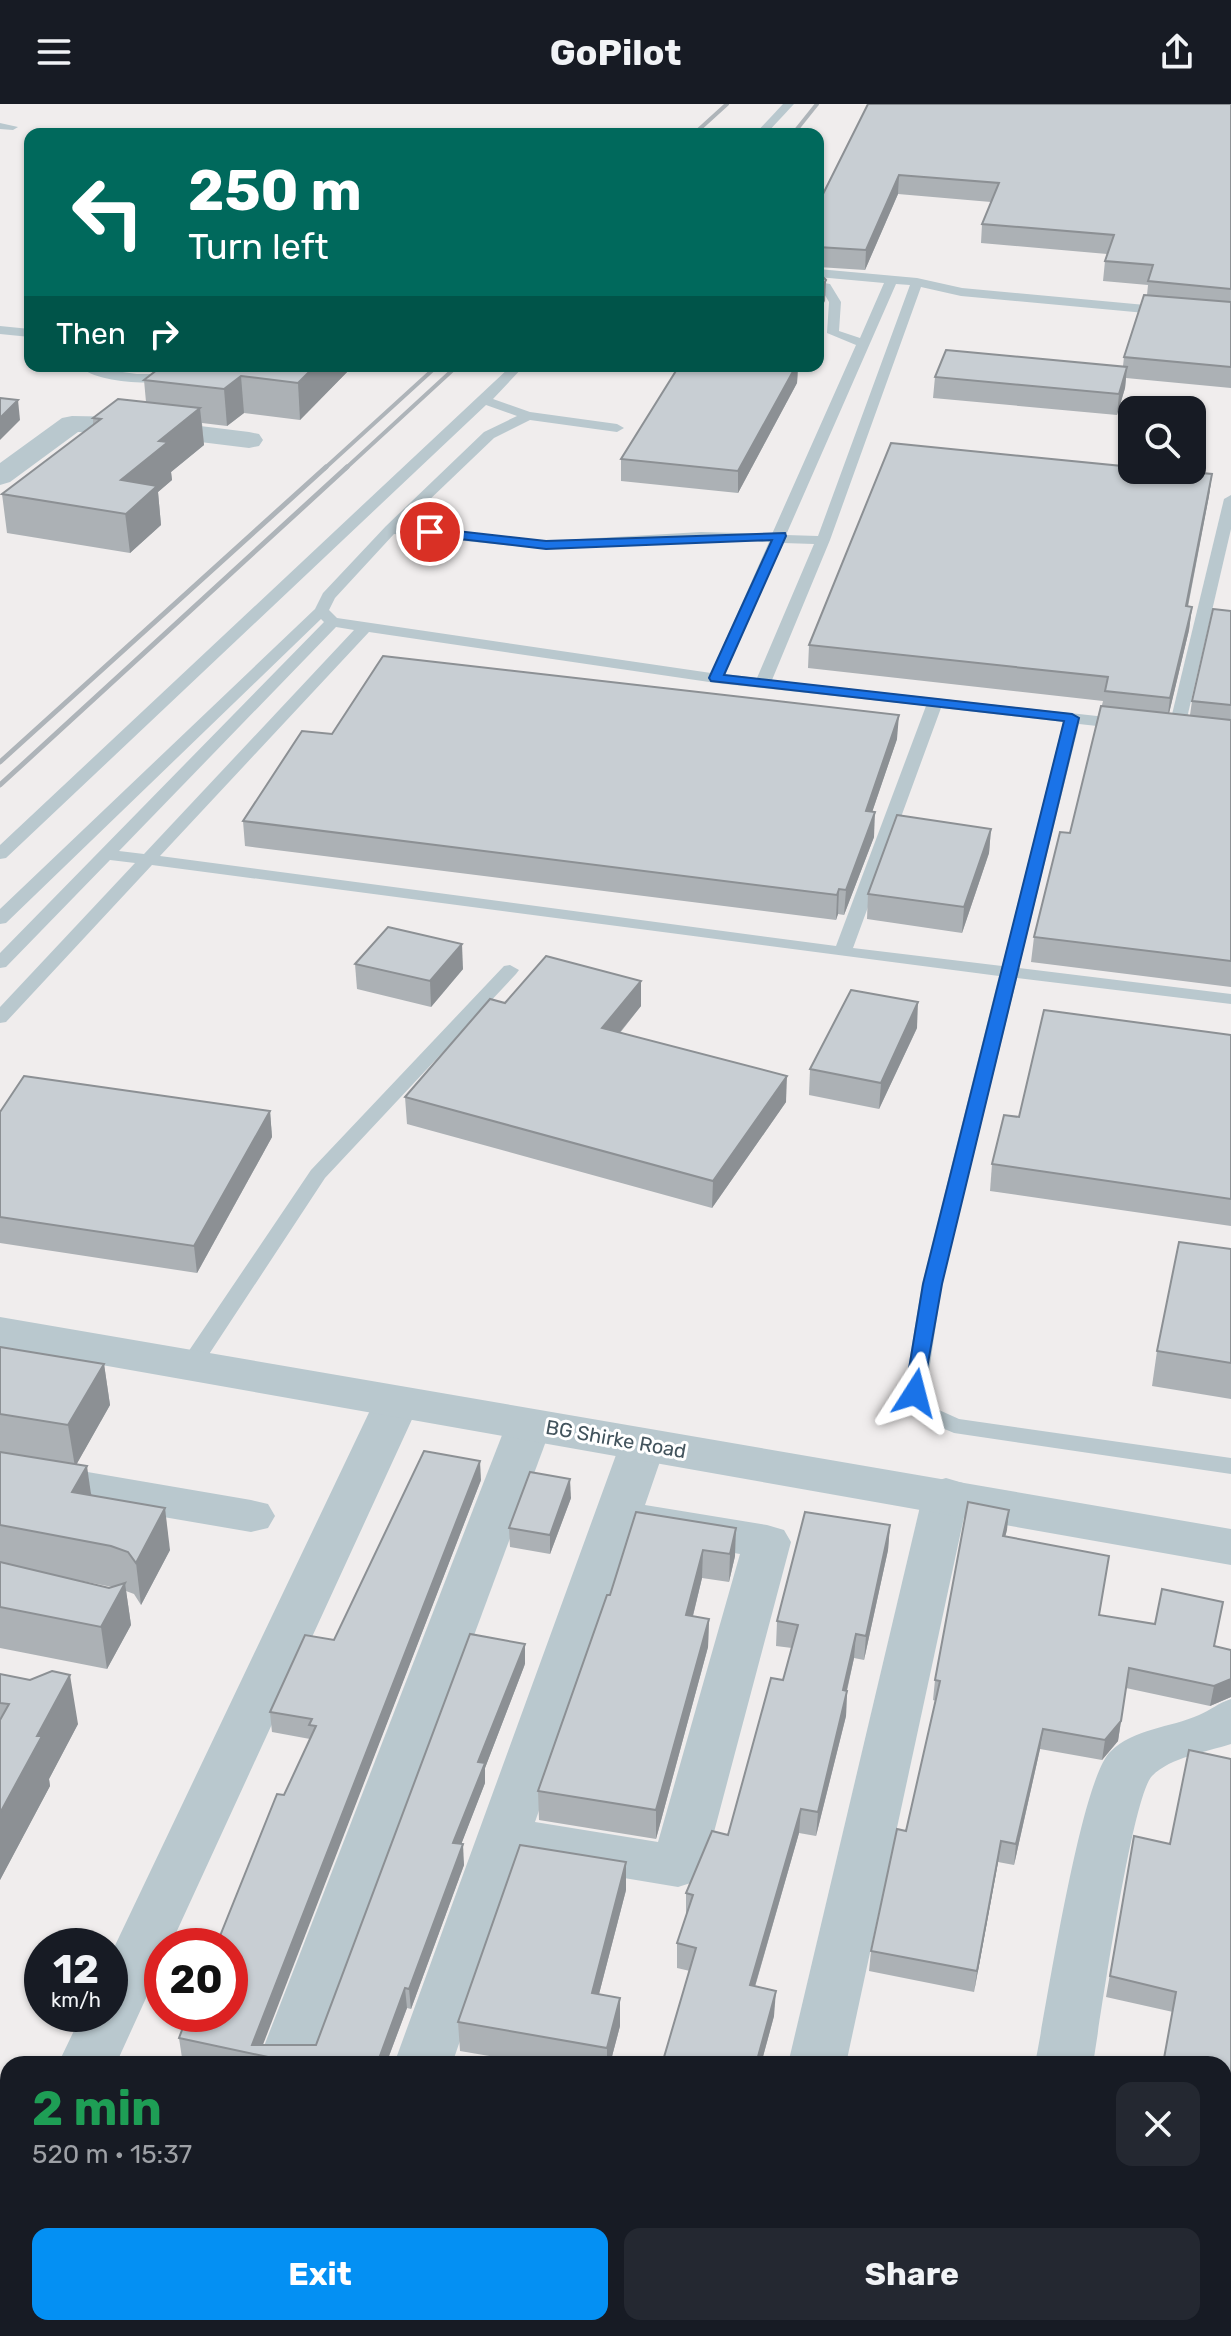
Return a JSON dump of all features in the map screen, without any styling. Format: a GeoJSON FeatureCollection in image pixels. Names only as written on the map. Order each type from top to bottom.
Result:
{"type":"FeatureCollection","features":[{"type":"Feature","properties":{"kind":"street"},"geometry":{"type":"LineString","coordinates":[[0,476],[72,424],[127,425],[249,440]]}},
{"type":"Feature","properties":{"kind":"street","name":"BG Shirke Road"},"geometry":{"type":"LineString","coordinates":[[0,1332],[946,1494],[1231,1547]]}},
{"type":"Feature","properties":{"kind":"street"},"geometry":{"type":"LineString","coordinates":[[91,2056],[397,1402]]}},
{"type":"Feature","properties":{"kind":"street"},"geometry":{"type":"LineString","coordinates":[[289,2056],[529,1425]]}},
{"type":"Feature","properties":{"kind":"street"},"geometry":{"type":"LineString","coordinates":[[426,2056],[643,1444]]}},
{"type":"Feature","properties":{"kind":"street"},"geometry":{"type":"LineString","coordinates":[[0,1473],[251,1516]]}},
{"type":"Feature","properties":{"kind":"street"},"geometry":{"type":"LineString","coordinates":[[819,2056],[946,1494]]}},
{"type":"Feature","properties":{"kind":"street"},"geometry":{"type":"LineString","coordinates":[[504,1838],[678,1866],[767,1542],[619,1517]]}},
{"type":"Feature","properties":{"kind":"street"},"geometry":{"type":"LineString","coordinates":[[1065,2056],[1108,1825],[1127,1767],[1150,1750],[1220,1728],[1231,1718]]}},
{"type":"Feature","properties":{"kind":"lane"},"geometry":{"type":"LineString","coordinates":[[766,128],[789,104]]}},
{"type":"Feature","properties":{"kind":"lane"},"geometry":{"type":"LineString","coordinates":[[0,126],[13,127]]}},
{"type":"Feature","properties":{"kind":"lane"},"geometry":{"type":"LineString","coordinates":[[824,274],[889,286]]}},
{"type":"Feature","properties":{"kind":"lane"},"geometry":{"type":"LineString","coordinates":[[824,287],[967,280],[1168,297]]}},
{"type":"Feature","properties":{"kind":"lane"},"geometry":{"type":"LineString","coordinates":[[925,283],[961,292],[1183,312]]}},
{"type":"Feature","properties":{"kind":"lane"},"geometry":{"type":"LineString","coordinates":[[762,684],[925,283]]}},
{"type":"Feature","properties":{"kind":"lane"},"geometry":{"type":"LineString","coordinates":[[716,678],[889,286]]}},
{"type":"Feature","properties":{"kind":"lane"},"geometry":{"type":"LineString","coordinates":[[824,289],[835,302],[833,333],[864,344]]}},
{"type":"Feature","properties":{"kind":"lane"},"geometry":{"type":"LineString","coordinates":[[0,330],[24,332]]}},
{"type":"Feature","properties":{"kind":"lane"},"geometry":{"type":"LineString","coordinates":[[95,372],[164,379],[177,372]]}},
{"type":"Feature","properties":{"kind":"lane"},"geometry":{"type":"LineString","coordinates":[[0,854],[512,372]]}},
{"type":"Feature","properties":{"kind":"lane"},"geometry":{"type":"LineString","coordinates":[[484,400],[528,416],[617,428]]}},
{"type":"Feature","properties":{"kind":"lane"},"geometry":{"type":"LineString","coordinates":[[0,963],[326,616],[328,596],[391,529],[489,435],[528,416]]}},
{"type":"Feature","properties":{"kind":"lane"},"geometry":{"type":"LineString","coordinates":[[326,616],[363,629],[716,678],[1168,730],[1231,499]]}},
{"type":"Feature","properties":{"kind":"lane"},"geometry":{"type":"LineString","coordinates":[[391,529],[546,545],[780,536],[823,540]]}},
{"type":"Feature","properties":{"kind":"lane"},"geometry":{"type":"LineString","coordinates":[[0,919],[326,616]]}},
{"type":"Feature","properties":{"kind":"lane"},"geometry":{"type":"LineString","coordinates":[[0,1018],[363,629]]}},
{"type":"Feature","properties":{"kind":"lane"},"geometry":{"type":"LineString","coordinates":[[843,952],[935,704]]}},
{"type":"Feature","properties":{"kind":"lane"},"geometry":{"type":"LineString","coordinates":[[1072,718],[932,1284],[915,1393],[931,1415],[954,1426],[1231,1466]]}},
{"type":"Feature","properties":{"kind":"lane"},"geometry":{"type":"LineString","coordinates":[[105,854],[143,862],[1231,999]]}},
{"type":"Feature","properties":{"kind":"lane"},"geometry":{"type":"LineString","coordinates":[[190,1366],[318,1174],[510,970]]}},
{"type":"Feature","properties":{"kind":"building"},"geometry":{"type":"Polygon","coordinates":[[[868,104],[1231,104],[1231,289],[1148,281],[1153,265],[1105,261],[1114,235],[982,224],[999,183],[899,175],[866,250],[824,247],[824,192],[868,104]]]}},
{"type":"Feature","properties":{"kind":"building"},"geometry":{"type":"Polygon","coordinates":[[[1144,295],[1231,302],[1231,367],[1124,357],[1144,295]]]}},
{"type":"Feature","properties":{"kind":"building"},"geometry":{"type":"Polygon","coordinates":[[[946,350],[1127,367],[1119,394],[935,377],[946,350]]]}},
{"type":"Feature","properties":{"kind":"building"},"geometry":{"type":"Polygon","coordinates":[[[154,372],[309,372],[298,383],[241,376],[224,389],[144,380],[154,372]]]}},
{"type":"Feature","properties":{"kind":"building"},"geometry":{"type":"Polygon","coordinates":[[[675,372],[793,372],[738,471],[621,459],[675,372]]]}},
{"type":"Feature","properties":{"kind":"building"},"geometry":{"type":"Polygon","coordinates":[[[0,398],[18,400],[0,418],[0,398]]]}},
{"type":"Feature","properties":{"kind":"building"},"geometry":{"type":"Polygon","coordinates":[[[118,399],[200,408],[159,441],[168,442],[121,480],[157,486],[126,514],[2,494],[101,419],[93,418],[118,399]]]}},
{"type":"Feature","properties":{"kind":"building"},"geometry":{"type":"Polygon","coordinates":[[[891,443],[1118,466],[1118,484],[1206,484],[1206,473],[1212,474],[1186,606],[1192,607],[1170,698],[1105,691],[1108,677],[809,645],[891,443]]]}},
{"type":"Feature","properties":{"kind":"building"},"geometry":{"type":"Polygon","coordinates":[[[1213,609],[1231,611],[1231,705],[1192,701],[1213,609]]]}},
{"type":"Feature","properties":{"kind":"building"},"geometry":{"type":"Polygon","coordinates":[[[383,656],[899,715],[866,811],[875,812],[846,890],[839,889],[837,895],[243,821],[302,731],[332,734],[383,656]]]}},
{"type":"Feature","properties":{"kind":"building"},"geometry":{"type":"Polygon","coordinates":[[[1101,706],[1231,720],[1231,961],[1034,937],[1060,832],[1070,833],[1101,706]]]}},
{"type":"Feature","properties":{"kind":"building"},"geometry":{"type":"Polygon","coordinates":[[[897,815],[991,829],[964,907],[868,894],[897,815]]]}},
{"type":"Feature","properties":{"kind":"building"},"geometry":{"type":"Polygon","coordinates":[[[388,927],[462,944],[430,981],[355,964],[388,927]]]}},
{"type":"Feature","properties":{"kind":"building"},"geometry":{"type":"Polygon","coordinates":[[[546,956],[641,981],[602,1028],[787,1076],[713,1181],[405,1097],[490,999],[505,1003],[546,956]]]}},
{"type":"Feature","properties":{"kind":"building"},"geometry":{"type":"Polygon","coordinates":[[[851,990],[918,1002],[881,1083],[810,1069],[851,990]]]}},
{"type":"Feature","properties":{"kind":"building"},"geometry":{"type":"Polygon","coordinates":[[[1044,1010],[1231,1035],[1231,1199],[992,1164],[1004,1115],[1019,1117],[1044,1010]]]}},
{"type":"Feature","properties":{"kind":"building"},"geometry":{"type":"Polygon","coordinates":[[[24,1076],[270,1111],[194,1246],[0,1217],[0,1112],[24,1076]]]}},
{"type":"Feature","properties":{"kind":"building"},"geometry":{"type":"Polygon","coordinates":[[[1179,1242],[1231,1249],[1231,1363],[1157,1351],[1179,1242]]]}},
{"type":"Feature","properties":{"kind":"building"},"geometry":{"type":"Polygon","coordinates":[[[0,1347],[104,1364],[68,1425],[0,1414],[0,1347]]]}},
{"type":"Feature","properties":{"kind":"building"},"geometry":{"type":"Polygon","coordinates":[[[424,1451],[480,1461],[252,2045],[316,2045],[470,1634],[525,1644],[478,1762],[485,1763],[453,1843],[463,1844],[409,1989],[405,1988],[380,2056],[264,2056],[179,2038],[181,2032],[248,2032],[248,1928],[223,1928],[277,1794],[284,1795],[316,1726],[309,1725],[312,1719],[270,1712],[305,1635],[334,1640],[424,1451]]]}},
{"type":"Feature","properties":{"kind":"building"},"geometry":{"type":"Polygon","coordinates":[[[0,1452],[87,1466],[72,1492],[165,1508],[136,1563],[128,1552],[111,1546],[0,1525],[0,1452]]]}},
{"type":"Feature","properties":{"kind":"building"},"geometry":{"type":"Polygon","coordinates":[[[530,1472],[570,1479],[550,1535],[509,1528],[530,1472]]]}},
{"type":"Feature","properties":{"kind":"building"},"geometry":{"type":"Polygon","coordinates":[[[968,1502],[1009,1510],[1003,1536],[1109,1556],[1099,1615],[1155,1624],[1162,1589],[1223,1602],[1214,1646],[1231,1650],[1231,1679],[1214,1686],[1129,1668],[1121,1721],[1105,1740],[1043,1729],[1016,1844],[1001,1841],[977,1971],[871,1951],[897,1829],[906,1831],[940,1681],[935,1680],[968,1502]]]}},
{"type":"Feature","properties":{"kind":"building"},"geometry":{"type":"Polygon","coordinates":[[[636,1512],[736,1528],[730,1554],[703,1550],[686,1615],[709,1619],[656,1810],[538,1791],[607,1595],[610,1595],[636,1512]]]}},
{"type":"Feature","properties":{"kind":"building"},"geometry":{"type":"Polygon","coordinates":[[[805,1512],[890,1525],[866,1636],[856,1634],[843,1690],[847,1691],[818,1812],[801,1809],[750,1985],[776,1991],[758,2056],[664,2056],[696,1948],[677,1943],[693,1895],[686,1893],[712,1831],[728,1835],[771,1678],[783,1680],[798,1625],[777,1621],[805,1512]]]}},
{"type":"Feature","properties":{"kind":"building"},"geometry":{"type":"Polygon","coordinates":[[[0,1562],[109,1588],[125,1583],[101,1627],[0,1607],[0,1562]]]}},
{"type":"Feature","properties":{"kind":"building"},"geometry":{"type":"Polygon","coordinates":[[[52,1671],[70,1675],[37,1736],[42,1736],[0,1813],[0,1720],[9,1704],[0,1703],[0,1674],[30,1680],[52,1671]]]}},
{"type":"Feature","properties":{"kind":"building"},"geometry":{"type":"Polygon","coordinates":[[[1189,1750],[1231,1759],[1231,2056],[1164,2056],[1176,1992],[1110,1976],[1134,1836],[1170,1844],[1189,1750]]]}},
{"type":"Feature","properties":{"kind":"building"},"geometry":{"type":"Polygon","coordinates":[[[520,1845],[626,1862],[592,1993],[620,1998],[607,2048],[458,2022],[520,1845]]]}},
{"type":"Feature","properties":{"kind":"railway"},"geometry":{"type":"LineString","coordinates":[[701,128],[727,104]]}},
{"type":"Feature","properties":{"kind":"railway"},"geometry":{"type":"LineString","coordinates":[[798,128],[817,104]]}},
{"type":"Feature","properties":{"kind":"railway"},"geometry":{"type":"LineString","coordinates":[[324,469],[430,372]]}},
{"type":"Feature","properties":{"kind":"railway"},"geometry":{"type":"LineString","coordinates":[[345,469],[450,372]]}},
{"type":"Feature","properties":{"kind":"railway"},"geometry":{"type":"LineString","coordinates":[[0,762],[326,467]]}},
{"type":"Feature","properties":{"kind":"railway"},"geometry":{"type":"LineString","coordinates":[[0,785],[347,467]]}},
{"type":"Feature","properties":{"kind":"route"},"geometry":{"type":"LineString","coordinates":[[430,532],[546,545],[589,545],[701,536],[780,536],[716,678],[1072,718],[932,1284],[915,1393]]}}]}
